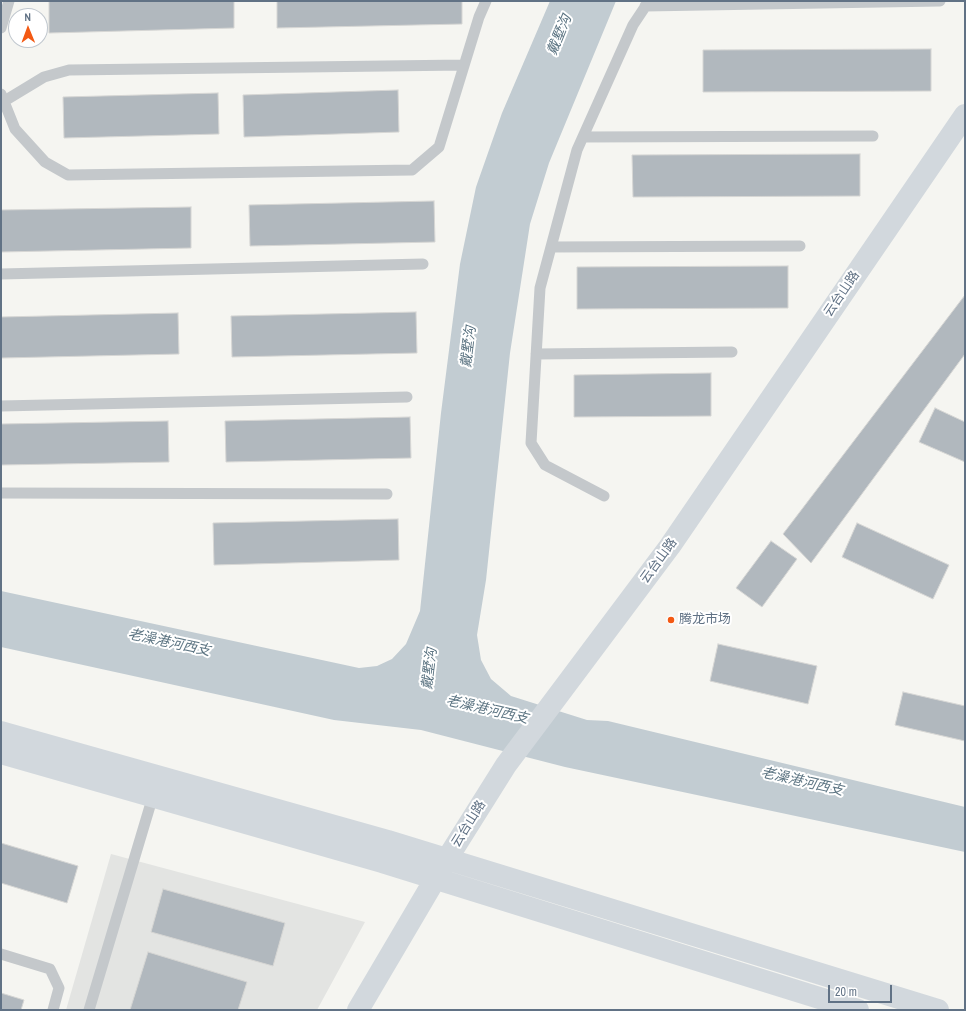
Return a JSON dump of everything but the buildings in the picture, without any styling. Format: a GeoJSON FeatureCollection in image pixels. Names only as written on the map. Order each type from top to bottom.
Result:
{"type":"FeatureCollection","features":[{"type":"Feature","properties":{"kind":"street","name":"云台山路"},"geometry":{"type":"LineString","coordinates":[[358,1010],[506,765],[670,546],[965,115]]}},
{"type":"Feature","properties":{"kind":"street"},"geometry":{"type":"LineString","coordinates":[[1,732],[448,859],[938,1010]]}},
{"type":"Feature","properties":{"kind":"street"},"geometry":{"type":"LineString","coordinates":[[1,753],[436,879],[858,1010]]}},
{"type":"Feature","properties":{"kind":"lane"},"geometry":{"type":"LineString","coordinates":[[1,28],[9,1]]}},
{"type":"Feature","properties":{"kind":"lane"},"geometry":{"type":"LineString","coordinates":[[464,65],[70,70],[44,77],[2,99],[15,130],[45,162],[68,175],[412,170],[439,147],[479,17],[486,1]]}},
{"type":"Feature","properties":{"kind":"lane"},"geometry":{"type":"LineString","coordinates":[[604,496],[545,465],[531,444],[540,288],[577,150],[633,25],[647,4],[940,1]]}},
{"type":"Feature","properties":{"kind":"lane"},"geometry":{"type":"LineString","coordinates":[[583,137],[873,136]]}},
{"type":"Feature","properties":{"kind":"lane"},"geometry":{"type":"LineString","coordinates":[[551,247],[800,246]]}},
{"type":"Feature","properties":{"kind":"lane"},"geometry":{"type":"LineString","coordinates":[[1,274],[423,264]]}},
{"type":"Feature","properties":{"kind":"lane"},"geometry":{"type":"LineString","coordinates":[[536,354],[732,352]]}},
{"type":"Feature","properties":{"kind":"lane"},"geometry":{"type":"LineString","coordinates":[[1,406],[407,397]]}},
{"type":"Feature","properties":{"kind":"lane"},"geometry":{"type":"LineString","coordinates":[[1,493],[387,494]]}},
{"type":"Feature","properties":{"kind":"lane"},"geometry":{"type":"LineString","coordinates":[[88,1010],[153,796]]}},
{"type":"Feature","properties":{"kind":"lane"},"geometry":{"type":"LineString","coordinates":[[1,954],[50,969],[59,988],[53,1010]]}},
{"type":"Feature","properties":{"kind":"shaded area"},"geometry":{"type":"Polygon","coordinates":[[[111,854],[365,922],[317,1010],[66,1010],[111,854]]]}},
{"type":"Feature","properties":{"kind":"water"},"geometry":{"type":"Polygon","coordinates":[[[550,1],[616,1],[549,163],[530,224],[510,353],[486,580],[477,635],[481,660],[491,679],[511,696],[587,720],[608,721],[965,807],[965,852],[565,767],[421,730],[334,720],[1,647],[1,591],[359,668],[377,666],[392,659],[406,644],[420,611],[441,413],[460,264],[476,187],[502,113],[550,1]]]}},
{"type":"Feature","properties":{"kind":"place","name":"腾龙市场"},"geometry":{"type":"Point","coordinates":[671,620]}},
{"type":"Feature","properties":{"kind":"water label","name":"戴墅沟"},"geometry":{"type":"Point","coordinates":[560,35]}},
{"type":"Feature","properties":{"kind":"water label","name":"戴墅沟"},"geometry":{"type":"Point","coordinates":[469,347]}},
{"type":"Feature","properties":{"kind":"water label","name":"老澡港河西支"},"geometry":{"type":"Point","coordinates":[169,643]}},
{"type":"Feature","properties":{"kind":"water label","name":"戴墅沟"},"geometry":{"type":"Point","coordinates":[430,669]}},
{"type":"Feature","properties":{"kind":"water label","name":"老澡港河西支"},"geometry":{"type":"Point","coordinates":[487,710]}},
{"type":"Feature","properties":{"kind":"water label","name":"老澡港河西支"},"geometry":{"type":"Point","coordinates":[802,782]}}]}
